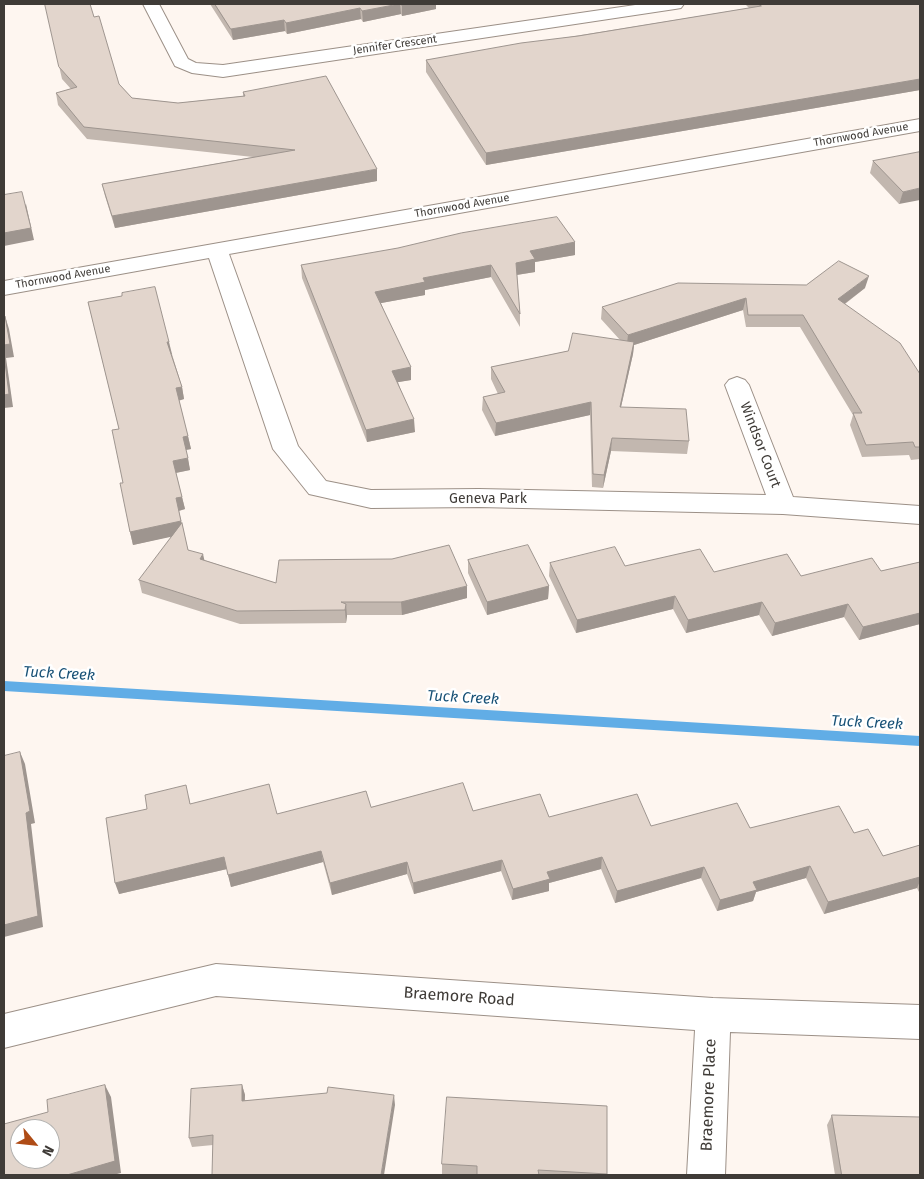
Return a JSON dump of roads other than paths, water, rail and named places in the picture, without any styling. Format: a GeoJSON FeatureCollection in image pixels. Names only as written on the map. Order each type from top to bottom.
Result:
{"type":"FeatureCollection","features":[{"type":"Feature","properties":{"kind":"street","name":"Jennifer Crescent"},"geometry":{"type":"LineString","coordinates":[[152,4],[181,62],[192,68],[223,71],[675,4]]}},
{"type":"Feature","properties":{"kind":"street","name":"Thornwood Avenue"},"geometry":{"type":"LineString","coordinates":[[4,288],[920,125]]}},
{"type":"Feature","properties":{"kind":"street","name":"Geneva Park"},"geometry":{"type":"LineString","coordinates":[[217,250],[286,450],[318,488],[371,499],[479,498],[783,505],[920,515]]}},
{"type":"Feature","properties":{"kind":"street","name":"Windsor Court"},"geometry":{"type":"LineString","coordinates":[[737,386],[783,505]]}},
{"type":"Feature","properties":{"kind":"street","name":"Braemore Road"},"geometry":{"type":"LineString","coordinates":[[4,1031],[216,980],[713,1015],[920,1022]]}},
{"type":"Feature","properties":{"kind":"street","name":"Braemore Place"},"geometry":{"type":"LineString","coordinates":[[706,1175],[713,1015]]}},
{"type":"Feature","properties":{"kind":"waterway","name":"Tuck Creek"},"geometry":{"type":"LineString","coordinates":[[4,686],[920,741]]}}]}
